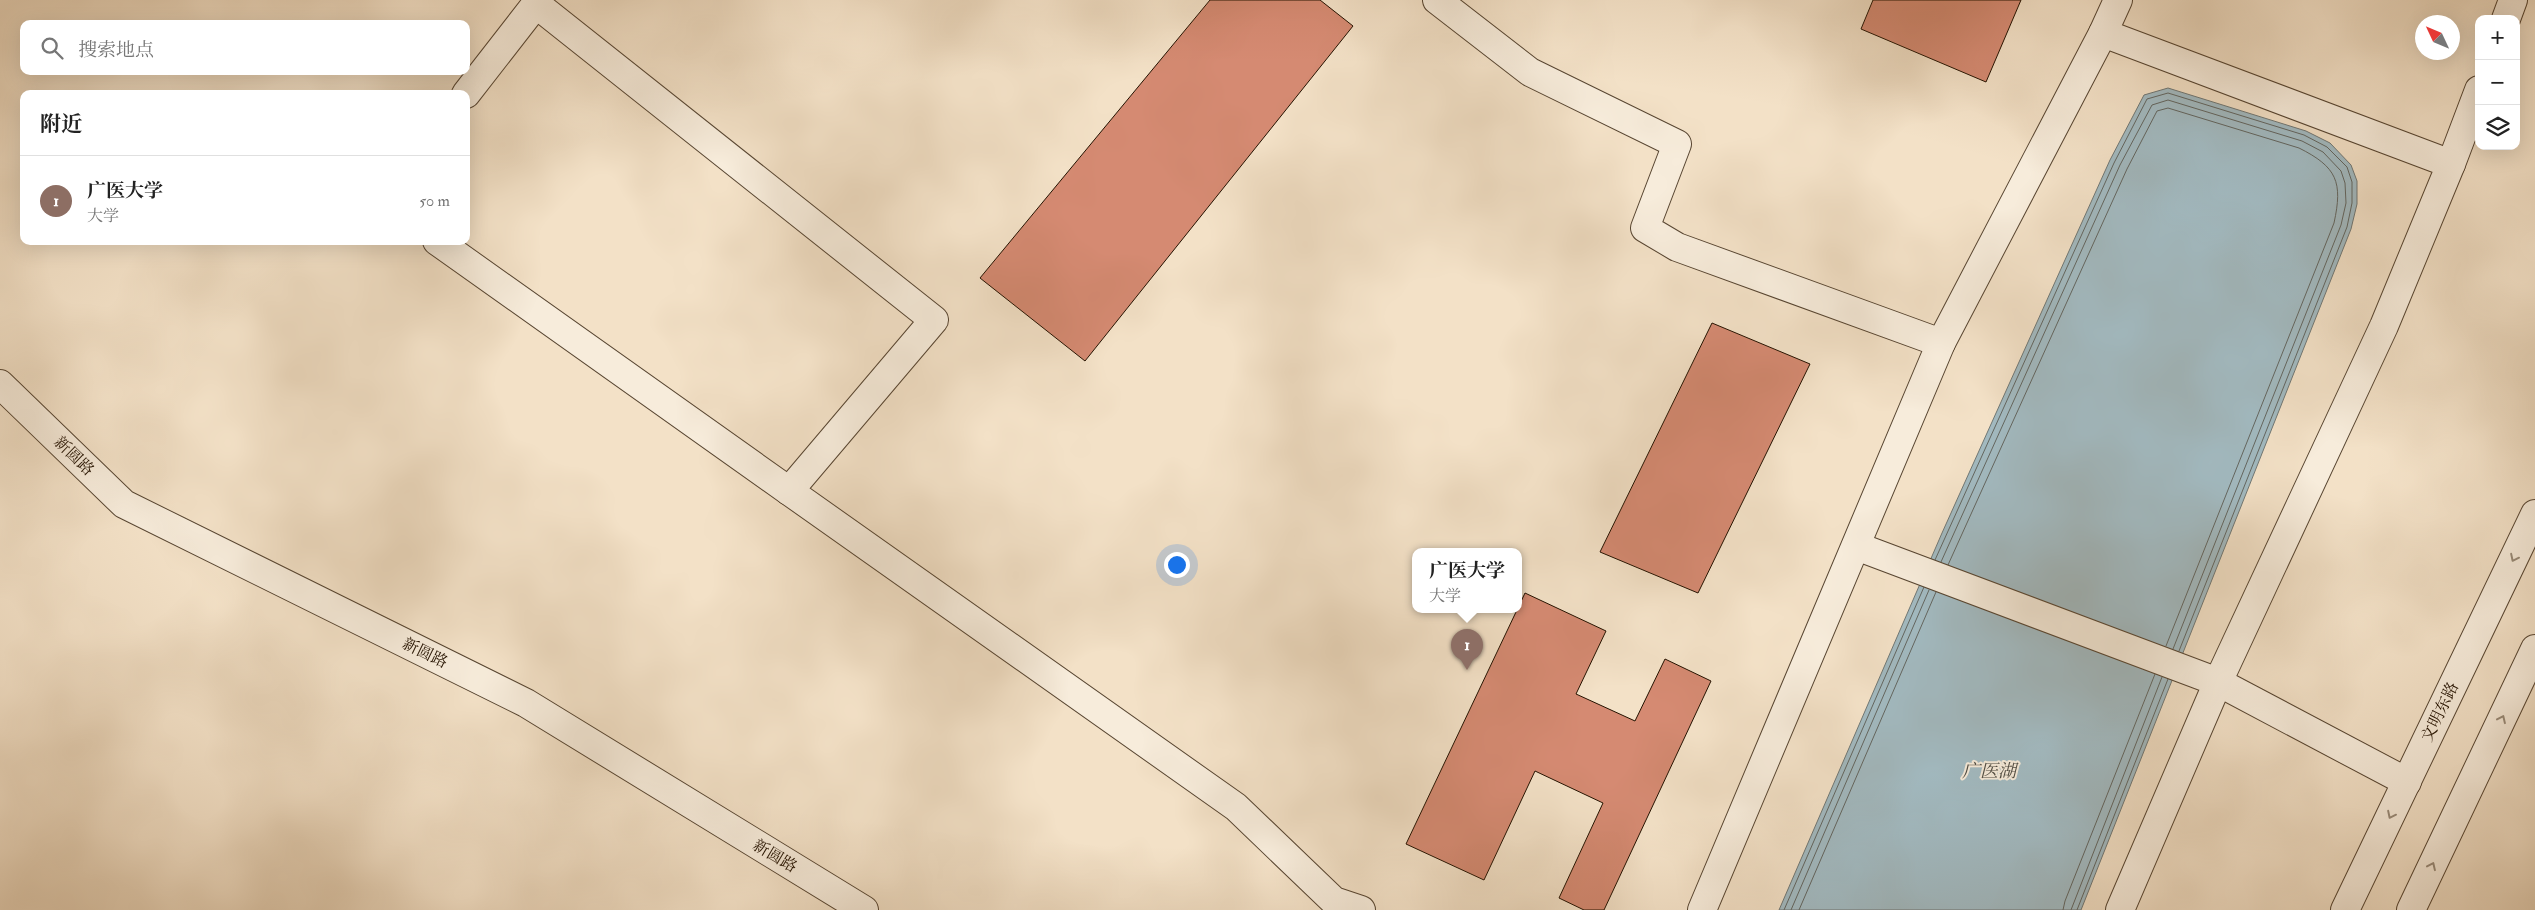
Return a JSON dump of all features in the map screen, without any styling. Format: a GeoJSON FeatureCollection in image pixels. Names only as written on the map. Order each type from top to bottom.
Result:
{"type":"FeatureCollection","features":[{"type":"Feature","properties":{"kind":"street"},"geometry":{"type":"LineString","coordinates":[[1437,0],[1530,72],[1677,144],[1644,228],[1677,247],[1941,343]]}},
{"type":"Feature","properties":{"kind":"street"},"geometry":{"type":"LineString","coordinates":[[1702,910],[1941,343],[2118,0]]}},
{"type":"Feature","properties":{"kind":"street"},"geometry":{"type":"LineString","coordinates":[[2507,15],[2513,0]]}},
{"type":"Feature","properties":{"kind":"street"},"geometry":{"type":"LineString","coordinates":[[469,90],[536,2],[934,320],[789,491]]}},
{"type":"Feature","properties":{"kind":"street"},"geometry":{"type":"LineString","coordinates":[[2103,32],[2451,164]]}},
{"type":"Feature","properties":{"kind":"street"},"geometry":{"type":"LineString","coordinates":[[2120,910],[2218,682],[2384,326],[2475,101]]}},
{"type":"Feature","properties":{"kind":"street"},"geometry":{"type":"LineString","coordinates":[[443,245],[1236,807],[1334,901],[1361,910]]}},
{"type":"Feature","properties":{"kind":"street","name":"新圆路"},"geometry":{"type":"LineString","coordinates":[[0,384],[124,504],[526,703],[864,910]]}},
{"type":"Feature","properties":{"kind":"street","name":"文明东路"},"geometry":{"type":"LineString","coordinates":[[2345,910],[2535,514]]}},
{"type":"Feature","properties":{"kind":"street"},"geometry":{"type":"LineString","coordinates":[[1856,546],[2218,682],[2407,782]]}},
{"type":"Feature","properties":{"kind":"street"},"geometry":{"type":"LineString","coordinates":[[2411,910],[2535,649]]}},
{"type":"Feature","properties":{"kind":"water","name":"广医湖"},"geometry":{"type":"Polygon","coordinates":[[[2168,88],[2306,131],[2330,143],[2351,165],[2357,181],[2357,204],[2351,229],[2081,910],[1779,910],[1942,533],[2110,160],[2144,95],[2168,88]]]}},
{"type":"Feature","properties":{"kind":"building"},"geometry":{"type":"Polygon","coordinates":[[[1210,0],[1320,0],[1353,26],[1085,361],[980,278],[1210,0]]]}},
{"type":"Feature","properties":{"kind":"building"},"geometry":{"type":"Polygon","coordinates":[[[1873,0],[2021,0],[1986,82],[1861,29],[1873,0]]]}},
{"type":"Feature","properties":{"kind":"building"},"geometry":{"type":"Polygon","coordinates":[[[1712,323],[1810,364],[1698,593],[1600,552],[1712,323]]]}},
{"type":"Feature","properties":{"kind":"building"},"geometry":{"type":"Polygon","coordinates":[[[1525,593],[1606,631],[1576,694],[1635,721],[1665,659],[1711,681],[1604,910],[1584,910],[1559,898],[1603,803],[1535,771],[1484,880],[1406,844],[1516,613],[1522,613],[1522,599],[1525,593]]]}},
{"type":"Feature","properties":{"kind":"place","name":"广医大学"},"geometry":{"type":"Point","coordinates":[1467,670]}}]}
